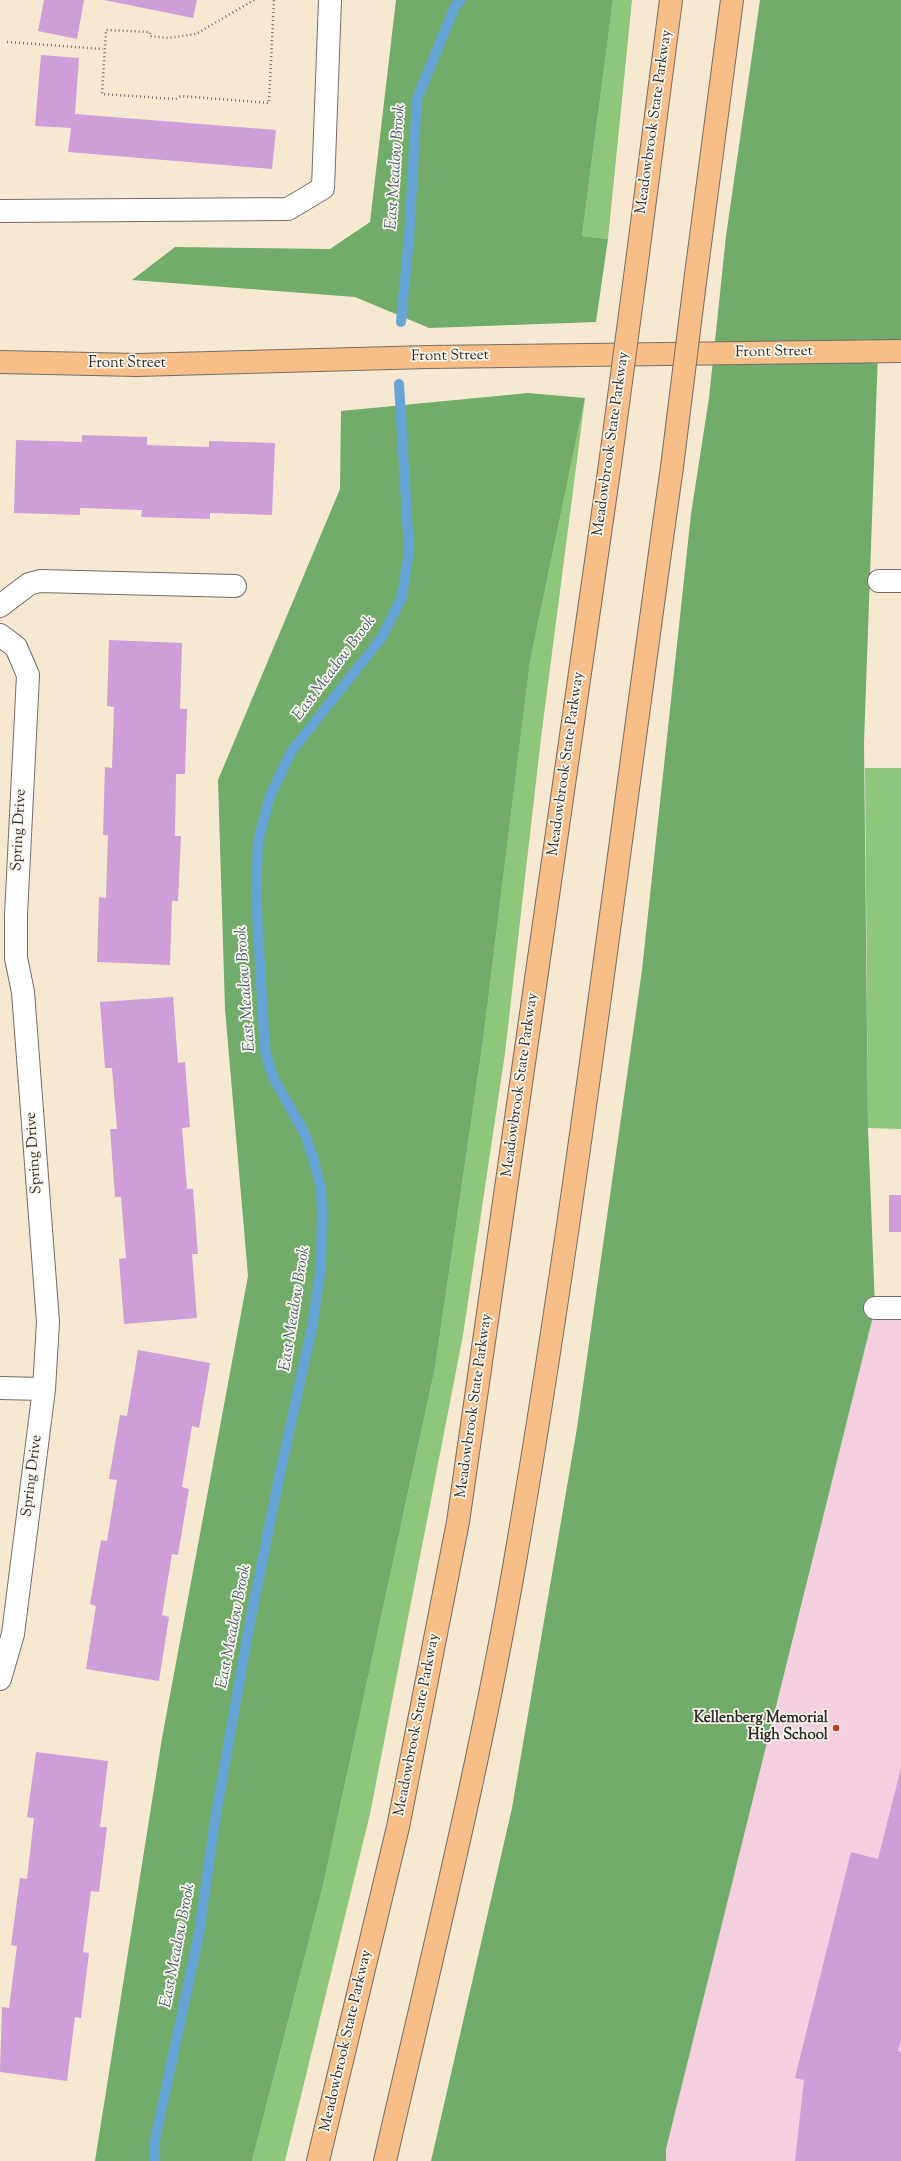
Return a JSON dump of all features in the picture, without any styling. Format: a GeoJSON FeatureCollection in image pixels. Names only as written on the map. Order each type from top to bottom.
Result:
{"type":"FeatureCollection","features":[{"type":"Feature","properties":{"kind":"main road","name":"Meadowbrook State Parkway"},"geometry":{"type":"LineString","coordinates":[[318,2161],[398,1827],[458,1522],[610,464],[671,0]]}},
{"type":"Feature","properties":{"kind":"main road"},"geometry":{"type":"LineString","coordinates":[[386,2161],[469,1796],[518,1548],[565,1256],[672,467],[732,0]]}},
{"type":"Feature","properties":{"kind":"main road","name":"Front Street"},"geometry":{"type":"LineString","coordinates":[[0,362],[137,365],[428,357],[901,351]]}},
{"type":"Feature","properties":{"kind":"street"},"geometry":{"type":"LineString","coordinates":[[0,211],[288,209],[323,188],[330,0]]}},
{"type":"Feature","properties":{"kind":"street"},"geometry":{"type":"LineString","coordinates":[[0,606],[29,584],[40,581],[235,586]]}},
{"type":"Feature","properties":{"kind":"street"},"geometry":{"type":"LineString","coordinates":[[879,581],[901,581]]}},
{"type":"Feature","properties":{"kind":"street","name":"Spring Drive"},"geometry":{"type":"LineString","coordinates":[[0,635],[16,647],[28,675],[16,914],[16,958],[23,992],[48,1322],[44,1388],[13,1634],[0,1679]]}},
{"type":"Feature","properties":{"kind":"street"},"geometry":{"type":"LineString","coordinates":[[875,1308],[901,1308]]}},
{"type":"Feature","properties":{"kind":"street"},"geometry":{"type":"LineString","coordinates":[[0,1388],[44,1388]]}},
{"type":"Feature","properties":{"kind":"path"},"geometry":{"type":"LineString","coordinates":[[254,0],[196,34],[168,38],[150,36],[150,32],[106,30],[103,49],[102,94],[176,99],[181,96],[270,103],[274,0]]}},
{"type":"Feature","properties":{"kind":"path"},"geometry":{"type":"LineString","coordinates":[[7,42],[103,49]]}},
{"type":"Feature","properties":{"kind":"shaded area","name":"Kellenberg Memorial High School"},"geometry":{"type":"Polygon","coordinates":[[[875,1308],[901,1308],[901,2161],[666,2161],[666,2149],[875,1308]]]}},
{"type":"Feature","properties":{"kind":"green space"},"geometry":{"type":"Polygon","coordinates":[[[396,0],[613,0],[582,236],[608,239],[596,322],[429,328],[355,297],[132,280],[175,247],[330,249],[370,222],[396,0]]]}},
{"type":"Feature","properties":{"kind":"green space"},"geometry":{"type":"Polygon","coordinates":[[[613,0],[632,0],[608,239],[582,236],[613,0]]]}},
{"type":"Feature","properties":{"kind":"green space"},"geometry":{"type":"Polygon","coordinates":[[[760,0],[901,0],[901,351],[878,352],[864,742],[868,1128],[875,1308],[666,2149],[666,2161],[431,2161],[512,1808],[577,1428],[642,970],[691,514],[709,398],[726,236],[760,0]]]}},
{"type":"Feature","properties":{"kind":"green space"},"geometry":{"type":"Polygon","coordinates":[[[528,393],[585,398],[530,662],[483,1041],[435,1368],[322,1890],[252,2161],[95,2161],[162,1738],[248,1276],[225,1009],[218,780],[340,489],[341,411],[528,393]]]}},
{"type":"Feature","properties":{"kind":"green space"},"geometry":{"type":"Polygon","coordinates":[[[585,398],[541,738],[505,1053],[463,1335],[370,1814],[285,2161],[252,2161],[322,1890],[435,1368],[483,1041],[530,662],[585,398]]]}},
{"type":"Feature","properties":{"kind":"green space"},"geometry":{"type":"Polygon","coordinates":[[[865,768],[901,768],[901,1129],[868,1128],[865,768]]]}},
{"type":"Feature","properties":{"kind":"building"},"geometry":{"type":"Polygon","coordinates":[[[44,0],[84,0],[77,39],[38,31],[44,0]]]}},
{"type":"Feature","properties":{"kind":"building"},"geometry":{"type":"Polygon","coordinates":[[[104,0],[197,0],[193,18],[104,0]]]}},
{"type":"Feature","properties":{"kind":"building"},"geometry":{"type":"Polygon","coordinates":[[[41,55],[79,58],[75,114],[276,130],[272,169],[68,152],[71,128],[35,126],[41,55]]]}},
{"type":"Feature","properties":{"kind":"building"},"geometry":{"type":"Polygon","coordinates":[[[82,435],[147,437],[147,445],[209,447],[209,441],[275,443],[272,515],[210,513],[210,519],[141,517],[142,510],[80,508],[80,515],[14,513],[16,440],[82,442],[82,435]]]}},
{"type":"Feature","properties":{"kind":"building"},"geometry":{"type":"Polygon","coordinates":[[[109,640],[182,643],[180,709],[187,709],[185,774],[176,774],[175,836],[181,836],[178,901],[172,901],[170,965],[97,962],[99,897],[106,898],[108,835],[103,835],[105,767],[112,768],[114,707],[107,706],[109,640]]]}},
{"type":"Feature","properties":{"kind":"building"},"geometry":{"type":"Polygon","coordinates":[[[173,997],[178,1063],[185,1062],[190,1127],[182,1128],[187,1189],[193,1189],[198,1254],[192,1254],[197,1318],[124,1324],[119,1259],[126,1258],[121,1197],[115,1197],[110,1129],[117,1129],[112,1068],[105,1068],[100,1002],[173,997]]]}},
{"type":"Feature","properties":{"kind":"building"},"geometry":{"type":"Polygon","coordinates":[[[889,1195],[901,1195],[901,1232],[889,1232],[889,1195]]]}},
{"type":"Feature","properties":{"kind":"building"},"geometry":{"type":"Polygon","coordinates":[[[138,1350],[210,1363],[199,1428],[192,1426],[182,1487],[189,1489],[178,1555],[172,1554],[162,1615],[169,1617],[159,1681],[86,1669],[96,1606],[90,1604],[101,1540],[107,1541],[117,1480],[109,1479],[120,1415],[127,1416],[138,1350]]]}},
{"type":"Feature","properties":{"kind":"building"},"geometry":{"type":"Polygon","coordinates":[[[36,1752],[108,1761],[100,1827],[107,1827],[99,1892],[91,1891],[83,1952],[89,1953],[81,2018],[75,2017],[67,2081],[0,2072],[2,2007],[9,2008],[17,1946],[11,1945],[20,1878],[27,1879],[34,1818],[27,1817],[36,1752]]]}},
{"type":"Feature","properties":{"kind":"building"},"geometry":{"type":"Polygon","coordinates":[[[901,1768],[901,2040],[898,2051],[901,2052],[901,2161],[795,2161],[804,2080],[795,2078],[851,1852],[878,1859],[901,1768]]]}},
{"type":"Feature","properties":{"kind":"waterway","name":"East Meadow Brook"},"geometry":{"type":"LineString","coordinates":[[401,322],[409,238],[417,99],[455,6],[461,0]]}},
{"type":"Feature","properties":{"kind":"waterway","name":"East Meadow Brook"},"geometry":{"type":"LineString","coordinates":[[154,2161],[155,2140],[199,1934],[215,1820],[250,1622],[312,1327],[321,1268],[321,1189],[314,1161],[305,1134],[273,1077],[265,1051],[256,895],[258,842],[270,796],[291,752],[382,637],[402,597],[409,551],[399,384]]}},
{"type":"Feature","properties":{"kind":"place","name":"Kellenberg Memorial High School"},"geometry":{"type":"Point","coordinates":[836,1728]}}]}
